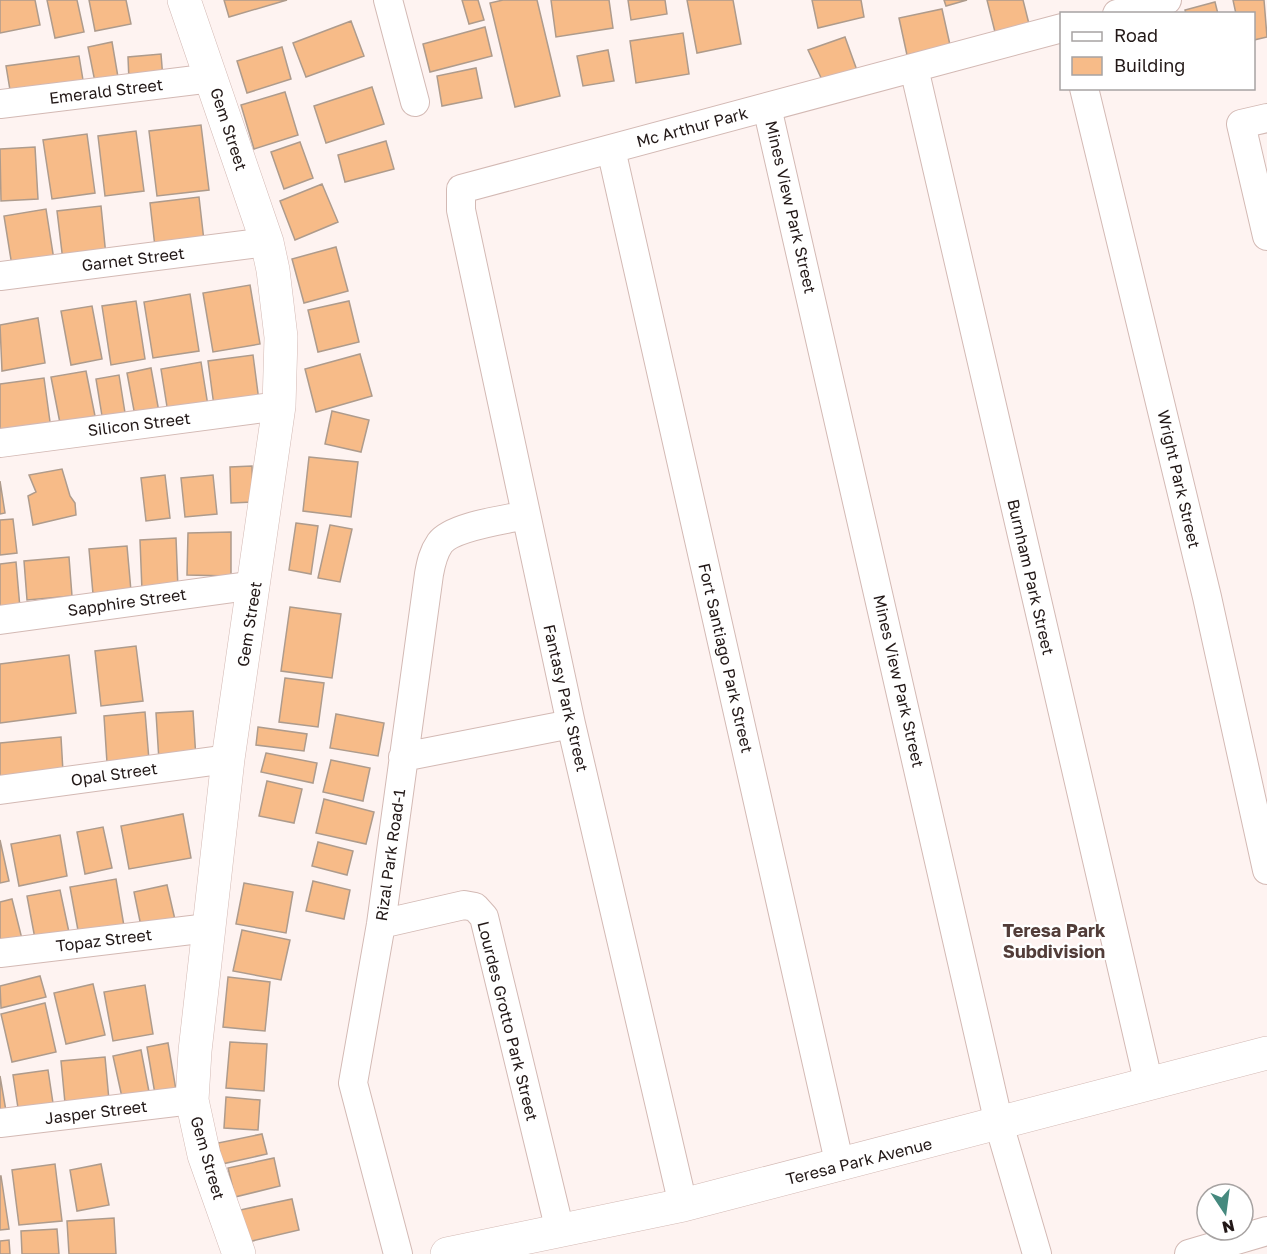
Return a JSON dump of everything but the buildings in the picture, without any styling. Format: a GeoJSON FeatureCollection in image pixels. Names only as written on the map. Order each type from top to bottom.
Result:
{"type":"FeatureCollection","features":[{"type":"Feature","properties":{"kind":"street","name":"Gem Street"},"geometry":{"type":"LineString","coordinates":[[183,0],[212,78],[267,242],[273,270],[281,337],[279,406],[255,585],[228,759],[208,928],[192,1100],[204,1155],[239,1254]]}},
{"type":"Feature","properties":{"kind":"street"},"geometry":{"type":"LineString","coordinates":[[388,0],[415,102]]}},
{"type":"Feature","properties":{"kind":"street"},"geometry":{"type":"LineString","coordinates":[[1124,12],[1167,0]]}},
{"type":"Feature","properties":{"kind":"street","name":"Mc Arthur Park"},"geometry":{"type":"LineString","coordinates":[[461,189],[1060,29]]}},
{"type":"Feature","properties":{"kind":"street","name":"Burnham Park Street"},"geometry":{"type":"LineString","coordinates":[[914,68],[1149,1085]]}},
{"type":"Feature","properties":{"kind":"street","name":"Emerald Street"},"geometry":{"type":"LineString","coordinates":[[0,104],[212,78]]}},
{"type":"Feature","properties":{"kind":"street","name":"Wright Park Street"},"geometry":{"type":"LineString","coordinates":[[1084,90],[1196,551],[1267,870]]}},
{"type":"Feature","properties":{"kind":"street","name":"Mines View Park Street"},"geometry":{"type":"LineString","coordinates":[[767,107],[999,1124],[1037,1254]]}},
{"type":"Feature","properties":{"kind":"street"},"geometry":{"type":"LineString","coordinates":[[1267,118],[1241,124],[1267,236]]}},
{"type":"Feature","properties":{"kind":"street","name":"Fort Santiago Park Street"},"geometry":{"type":"LineString","coordinates":[[611,149],[840,1166]]}},
{"type":"Feature","properties":{"kind":"street","name":"Fantasy Park Street"},"geometry":{"type":"LineString","coordinates":[[461,189],[461,210],[571,724],[683,1205]]}},
{"type":"Feature","properties":{"kind":"street","name":"Garnet Street"},"geometry":{"type":"LineString","coordinates":[[0,276],[267,242]]}},
{"type":"Feature","properties":{"kind":"street","name":"Silicon Street"},"geometry":{"type":"LineString","coordinates":[[0,442],[279,406]]}},
{"type":"Feature","properties":{"kind":"street","name":"Rizal Park Road-1"},"geometry":{"type":"LineString","coordinates":[[398,1254],[353,1083],[381,924],[433,557],[441,541],[458,531],[526,516]]}},
{"type":"Feature","properties":{"kind":"street","name":"Sapphire Street"},"geometry":{"type":"LineString","coordinates":[[0,620],[255,585]]}},
{"type":"Feature","properties":{"kind":"street"},"geometry":{"type":"LineString","coordinates":[[403,757],[571,724]]}},
{"type":"Feature","properties":{"kind":"street","name":"Opal Street"},"geometry":{"type":"LineString","coordinates":[[0,790],[228,759]]}},
{"type":"Feature","properties":{"kind":"street","name":"Lourdes Grotto Park Street"},"geometry":{"type":"LineString","coordinates":[[381,924],[464,904],[475,907],[484,917],[560,1232]]}},
{"type":"Feature","properties":{"kind":"street","name":"Topaz Street"},"geometry":{"type":"LineString","coordinates":[[0,953],[208,928]]}},
{"type":"Feature","properties":{"kind":"street","name":"Teresa Park Avenue"},"geometry":{"type":"LineString","coordinates":[[447,1254],[683,1205],[840,1166],[1267,1053]]}},
{"type":"Feature","properties":{"kind":"street","name":"Jasper Street"},"geometry":{"type":"LineString","coordinates":[[0,1124],[192,1100]]}},
{"type":"Feature","properties":{"kind":"street"},"geometry":{"type":"LineString","coordinates":[[1189,1254],[1267,1231]]}},
{"type":"Feature","properties":{"kind":"district","name":"Teresa Park Subdivision"},"geometry":{"type":"Point","coordinates":[1054,940]}}]}
